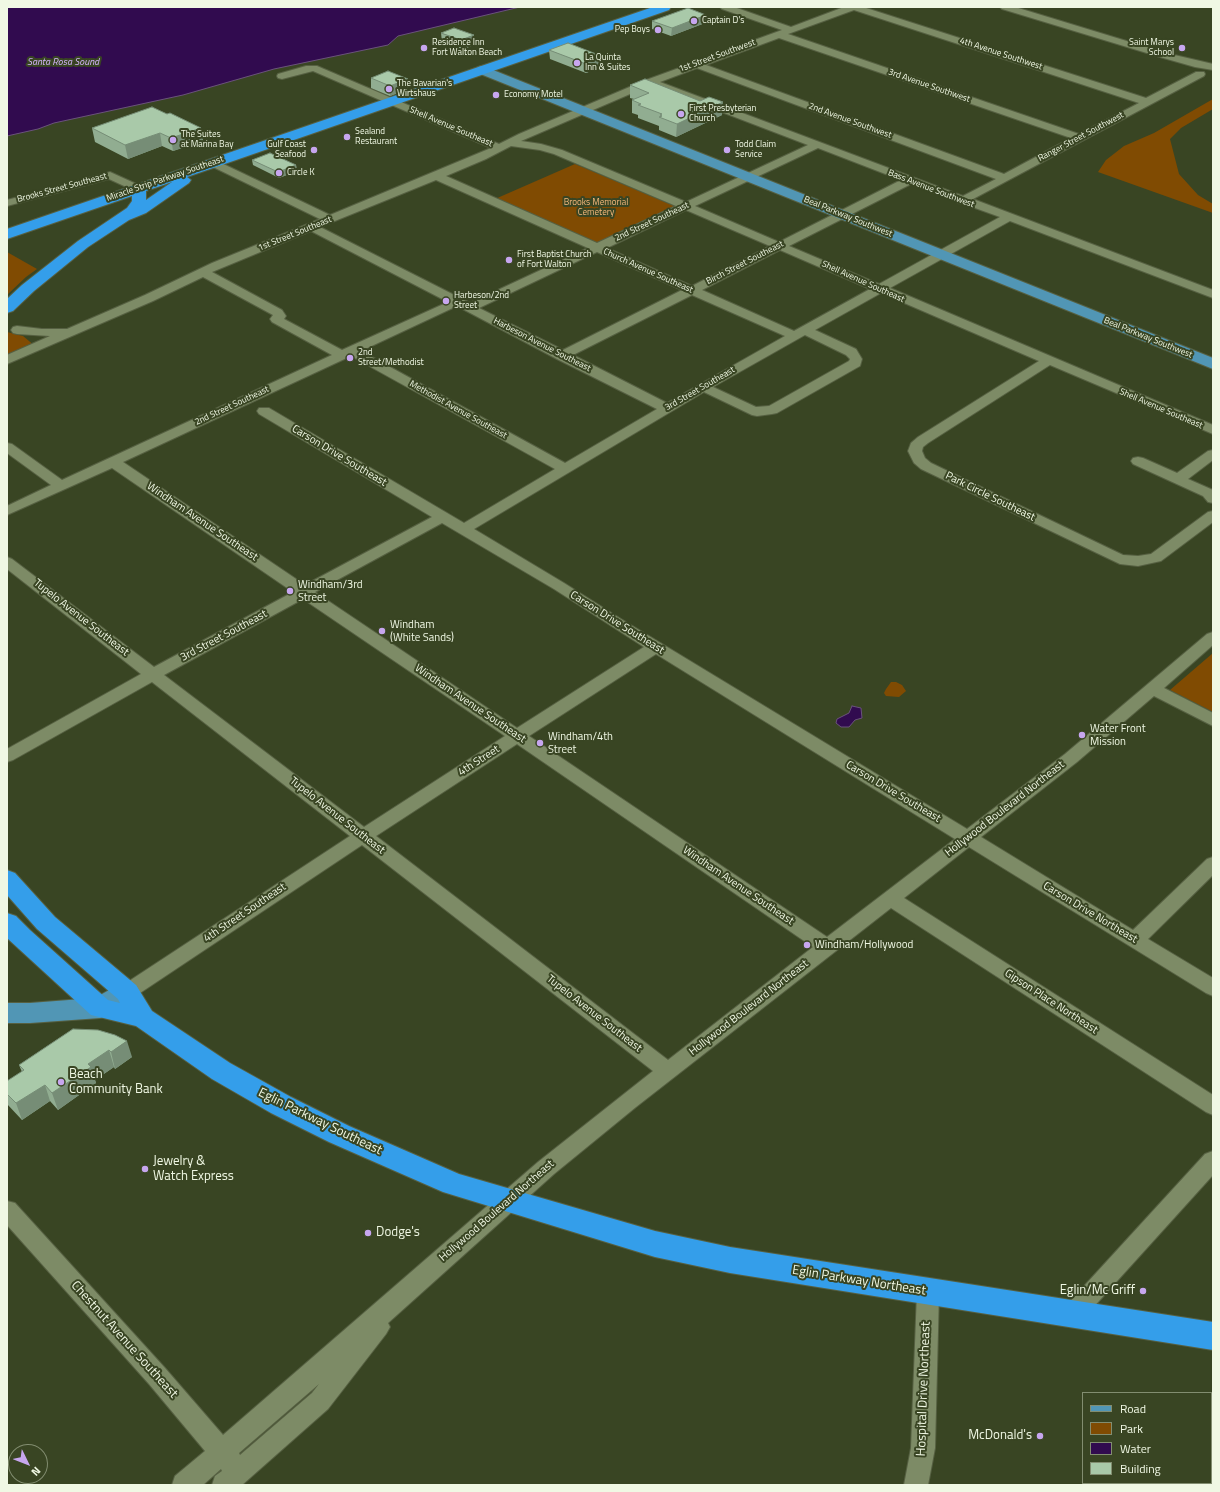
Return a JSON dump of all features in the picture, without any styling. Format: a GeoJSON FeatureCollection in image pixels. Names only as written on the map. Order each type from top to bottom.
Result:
{"type":"FeatureCollection","features":[{"type":"Feature","properties":{"kind":"highway","name":"Miracle Strip Parkway Southeast"},"geometry":{"type":"LineString","coordinates":[[7,234],[665,7]]}},
{"type":"Feature","properties":{"kind":"highway"},"geometry":{"type":"LineString","coordinates":[[122,218],[141,210],[208,164]]}},
{"type":"Feature","properties":{"kind":"highway"},"geometry":{"type":"LineString","coordinates":[[7,308],[28,288],[83,244],[133,211],[138,204],[139,189]]}},
{"type":"Feature","properties":{"kind":"highway"},"geometry":{"type":"LineString","coordinates":[[98,203],[116,204],[124,207],[125,209],[122,218]]}},
{"type":"Feature","properties":{"kind":"highway","name":"Eglin Parkway Southeast"},"geometry":{"type":"LineString","coordinates":[[7,879],[46,923],[126,992],[143,1018]]}},
{"type":"Feature","properties":{"kind":"highway","name":"Eglin Parkway Southeast"},"geometry":{"type":"LineString","coordinates":[[7,922],[21,937],[100,1008],[143,1018],[221,1070],[281,1105],[320,1124],[453,1184],[510,1201]]}},
{"type":"Feature","properties":{"kind":"highway","name":"Eglin Parkway Northeast"},"geometry":{"type":"LineString","coordinates":[[510,1201],[655,1244],[769,1267],[1213,1336]]}},
{"type":"Feature","properties":{"kind":"main road","name":"Beal Parkway Southwest"},"geometry":{"type":"LineString","coordinates":[[483,70],[1213,364]]}},
{"type":"Feature","properties":{"kind":"main road"},"geometry":{"type":"LineString","coordinates":[[7,1013],[30,1013],[100,1008],[126,992]]}},
{"type":"Feature","properties":{"kind":"street"},"geometry":{"type":"LineString","coordinates":[[725,7],[791,30]]}},
{"type":"Feature","properties":{"kind":"street","name":"1st Street Southwest"},"geometry":{"type":"LineString","coordinates":[[583,110],[695,64],[854,7]]}},
{"type":"Feature","properties":{"kind":"street","name":"4th Avenue Southwest"},"geometry":{"type":"LineString","coordinates":[[854,7],[1147,102]]}},
{"type":"Feature","properties":{"kind":"street"},"geometry":{"type":"LineString","coordinates":[[1006,7],[1188,63],[1213,67]]}},
{"type":"Feature","properties":{"kind":"street"},"geometry":{"type":"LineString","coordinates":[[1023,12],[1035,7]]}},
{"type":"Feature","properties":{"kind":"street","name":"3rd Avenue Southwest"},"geometry":{"type":"LineString","coordinates":[[778,34],[1080,138]]}},
{"type":"Feature","properties":{"kind":"street","name":"2nd Avenue Southwest"},"geometry":{"type":"LineString","coordinates":[[695,64],[1004,178]]}},
{"type":"Feature","properties":{"kind":"street","name":"Shell Avenue Southeast"},"geometry":{"type":"LineString","coordinates":[[282,76],[314,68],[391,101],[505,145],[540,147],[558,152],[1213,430]]}},
{"type":"Feature","properties":{"kind":"street","name":"Ranger Street Southwest"},"geometry":{"type":"LineString","coordinates":[[962,200],[1200,74]]}},
{"type":"Feature","properties":{"kind":"street","name":"Bass Avenue Southwest"},"geometry":{"type":"LineString","coordinates":[[650,82],[1007,218],[1213,294]]}},
{"type":"Feature","properties":{"kind":"street","name":"1st Street Southeast"},"geometry":{"type":"LineString","coordinates":[[7,360],[149,298],[203,272],[437,176],[583,110]]}},
{"type":"Feature","properties":{"kind":"street","name":"2nd Street Southeast"},"geometry":{"type":"LineString","coordinates":[[469,308],[816,145]]}},
{"type":"Feature","properties":{"kind":"street"},"geometry":{"type":"LineString","coordinates":[[208,164],[330,220]]}},
{"type":"Feature","properties":{"kind":"street","name":"Brooks Street Southeast"},"geometry":{"type":"LineString","coordinates":[[7,203],[110,175],[139,189]]}},
{"type":"Feature","properties":{"kind":"street","name":"Church Avenue Southeast"},"geometry":{"type":"LineString","coordinates":[[437,176],[691,290],[851,352],[855,356],[855,363],[772,410],[757,412],[750,410],[703,387]]}},
{"type":"Feature","properties":{"kind":"street","name":"Birch Street Southeast"},"geometry":{"type":"LineString","coordinates":[[562,356],[910,180]]}},
{"type":"Feature","properties":{"kind":"street","name":"3rd Street Southeast"},"geometry":{"type":"LineString","coordinates":[[463,530],[666,408],[1007,218]]}},
{"type":"Feature","properties":{"kind":"street","name":"Harbeson Avenue Southeast"},"geometry":{"type":"LineString","coordinates":[[311,227],[666,408]]}},
{"type":"Feature","properties":{"kind":"street","name":"Methodist Avenue Southeast"},"geometry":{"type":"LineString","coordinates":[[203,272],[278,313],[280,316],[276,319],[346,353],[565,469]]}},
{"type":"Feature","properties":{"kind":"street","name":"2nd Street Southeast"},"geometry":{"type":"LineString","coordinates":[[7,511],[457,302]]}},
{"type":"Feature","properties":{"kind":"street"},"geometry":{"type":"LineString","coordinates":[[12,330],[49,333],[61,332],[81,327]]}},
{"type":"Feature","properties":{"kind":"street"},"geometry":{"type":"LineString","coordinates":[[12,330],[28,335],[42,346]]}},
{"type":"Feature","properties":{"kind":"street","name":"Park Circle Southeast"},"geometry":{"type":"LineString","coordinates":[[1048,361],[923,440],[916,446],[915,451],[919,460],[926,466],[1120,559],[1144,561],[1156,558],[1213,515]]}},
{"type":"Feature","properties":{"kind":"street","name":"Carson Drive Southeast"},"geometry":{"type":"LineString","coordinates":[[264,411],[559,586],[655,647],[965,835],[967,838]]}},
{"type":"Feature","properties":{"kind":"street"},"geometry":{"type":"LineString","coordinates":[[7,447],[61,486]]}},
{"type":"Feature","properties":{"kind":"street"},"geometry":{"type":"LineString","coordinates":[[1178,479],[1213,454]]}},
{"type":"Feature","properties":{"kind":"street"},"geometry":{"type":"LineString","coordinates":[[1138,461],[1208,493],[1213,498]]}},
{"type":"Feature","properties":{"kind":"street","name":"Windham Avenue Southeast"},"geometry":{"type":"LineString","coordinates":[[113,462],[827,947]]}},
{"type":"Feature","properties":{"kind":"street","name":"3rd Street Southeast"},"geometry":{"type":"LineString","coordinates":[[7,756],[153,674],[442,517]]}},
{"type":"Feature","properties":{"kind":"street","name":"Tupelo Avenue Southeast"},"geometry":{"type":"LineString","coordinates":[[7,562],[668,1071]]}},
{"type":"Feature","properties":{"kind":"street","name":"Hollywood Boulevard Northeast"},"geometry":{"type":"LineString","coordinates":[[184,1485],[223,1453],[546,1168],[668,1071],[1071,758],[1213,637]]}},
{"type":"Feature","properties":{"kind":"street","name":"4th Street"},"geometry":{"type":"LineString","coordinates":[[363,836],[655,647]]}},
{"type":"Feature","properties":{"kind":"street"},"geometry":{"type":"LineString","coordinates":[[1152,689],[1213,720]]}},
{"type":"Feature","properties":{"kind":"street","name":"4th Street Southeast"},"geometry":{"type":"LineString","coordinates":[[126,992],[363,836]]}},
{"type":"Feature","properties":{"kind":"street","name":"Carson Drive Northeast"},"geometry":{"type":"LineString","coordinates":[[967,838],[1213,988]]}},
{"type":"Feature","properties":{"kind":"street"},"geometry":{"type":"LineString","coordinates":[[1135,940],[1213,864]]}},
{"type":"Feature","properties":{"kind":"street","name":"Gipson Place Northeast"},"geometry":{"type":"LineString","coordinates":[[890,898],[1213,1106]]}},
{"type":"Feature","properties":{"kind":"street"},"geometry":{"type":"LineString","coordinates":[[1072,1314],[1213,1160]]}},
{"type":"Feature","properties":{"kind":"street","name":"Chestnut Avenue Southeast"},"geometry":{"type":"LineString","coordinates":[[7,1210],[157,1376],[223,1453],[232,1478]]}},
{"type":"Feature","properties":{"kind":"street","name":"Hospital Drive Northeast"},"geometry":{"type":"LineString","coordinates":[[916,1485],[923,1448],[928,1292]]}},
{"type":"Feature","properties":{"kind":"street","name":"Hollywood Boulevard Northeast"},"geometry":{"type":"LineString","coordinates":[[232,1478],[320,1401],[402,1295]]}},
{"type":"Feature","properties":{"kind":"green space"},"geometry":{"type":"Polygon","coordinates":[[[1213,99],[1213,109],[1181,128],[1170,139],[1179,174],[1198,195],[1213,204],[1213,213],[1098,172],[1106,160],[1124,146],[1154,133],[1213,99]]]}},
{"type":"Feature","properties":{"kind":"green space","name":"Brooks Memorial Cemetery"},"geometry":{"type":"Polygon","coordinates":[[[575,164],[677,207],[598,244],[495,199],[575,164]]]}},
{"type":"Feature","properties":{"kind":"green space"},"geometry":{"type":"Polygon","coordinates":[[[7,252],[37,269],[7,295],[7,252]]]}},
{"type":"Feature","properties":{"kind":"green space"},"geometry":{"type":"Polygon","coordinates":[[[7,332],[23,336],[35,346],[7,358],[7,332]]]}},
{"type":"Feature","properties":{"kind":"green space"},"geometry":{"type":"Polygon","coordinates":[[[1213,653],[1213,712],[1170,690],[1213,653]]]}},
{"type":"Feature","properties":{"kind":"green space"},"geometry":{"type":"Polygon","coordinates":[[[891,682],[896,682],[902,685],[906,691],[899,697],[886,696],[884,693],[891,682]]]}},
{"type":"Feature","properties":{"kind":"water","name":"Santa Rosa Sound"},"geometry":{"type":"Polygon","coordinates":[[[7,7],[520,7],[398,36],[388,45],[274,69],[183,95],[54,123],[38,129],[7,136],[7,7]]]}},
{"type":"Feature","properties":{"kind":"water"},"geometry":{"type":"Polygon","coordinates":[[[852,706],[861,708],[862,718],[855,720],[849,727],[841,727],[836,723],[837,719],[849,713],[852,706]]]}},
{"type":"Feature","properties":{"kind":"building"},"geometry":{"type":"Polygon","coordinates":[[[688,8],[706,15],[672,28],[652,21],[688,8]]]}},
{"type":"Feature","properties":{"kind":"building"},"geometry":{"type":"Polygon","coordinates":[[[454,28],[474,35],[461,40],[441,33],[454,28]]]}},
{"type":"Feature","properties":{"kind":"building"},"geometry":{"type":"Polygon","coordinates":[[[568,43],[604,57],[586,64],[549,50],[568,43]]]}},
{"type":"Feature","properties":{"kind":"building"},"geometry":{"type":"Polygon","coordinates":[[[388,71],[408,79],[390,86],[371,78],[388,71]]]}},
{"type":"Feature","properties":{"kind":"building"},"geometry":{"type":"Polygon","coordinates":[[[645,79],[700,101],[709,97],[723,102],[677,124],[659,117],[662,116],[660,115],[662,114],[638,105],[641,104],[632,100],[649,93],[630,85],[645,79]]]}},
{"type":"Feature","properties":{"kind":"building"},"geometry":{"type":"Polygon","coordinates":[[[152,107],[167,114],[170,113],[201,128],[171,138],[160,133],[125,145],[92,128],[152,107]]]}},
{"type":"Feature","properties":{"kind":"building"},"geometry":{"type":"Polygon","coordinates":[[[270,153],[296,165],[278,172],[252,160],[270,153]]]}},
{"type":"Feature","properties":{"kind":"building"},"geometry":{"type":"Polygon","coordinates":[[[73,1029],[98,1030],[115,1035],[127,1041],[111,1052],[109,1050],[88,1064],[91,1067],[52,1093],[45,1085],[16,1103],[7,1094],[7,1081],[24,1070],[19,1065],[73,1029]]]}},
{"type":"Feature","properties":{"kind":"place","name":"Captain D's"},"geometry":{"type":"Point","coordinates":[694,21]}},
{"type":"Feature","properties":{"kind":"place","name":"Pep Boys"},"geometry":{"type":"Point","coordinates":[658,30]}},
{"type":"Feature","properties":{"kind":"place","name":"Residence Inn Fort Walton Beach"},"geometry":{"type":"Point","coordinates":[424,48]}},
{"type":"Feature","properties":{"kind":"place","name":"Saint Marys School"},"geometry":{"type":"Point","coordinates":[1182,48]}},
{"type":"Feature","properties":{"kind":"place","name":"La Quinta Inn & Suites"},"geometry":{"type":"Point","coordinates":[577,63]}},
{"type":"Feature","properties":{"kind":"place","name":"The Bavarian's Wirtshaus"},"geometry":{"type":"Point","coordinates":[389,89]}},
{"type":"Feature","properties":{"kind":"place","name":"Economy Motel"},"geometry":{"type":"Point","coordinates":[496,95]}},
{"type":"Feature","properties":{"kind":"place","name":"First Presbyterian Church"},"geometry":{"type":"Point","coordinates":[681,114]}},
{"type":"Feature","properties":{"kind":"place","name":"Sealand Restaurant"},"geometry":{"type":"Point","coordinates":[347,137]}},
{"type":"Feature","properties":{"kind":"place","name":"The Suites at Marina Bay"},"geometry":{"type":"Point","coordinates":[173,140]}},
{"type":"Feature","properties":{"kind":"place","name":"Gulf Coast Seafood"},"geometry":{"type":"Point","coordinates":[314,150]}},
{"type":"Feature","properties":{"kind":"place","name":"Todd Claim Service"},"geometry":{"type":"Point","coordinates":[727,150]}},
{"type":"Feature","properties":{"kind":"place","name":"Circle K"},"geometry":{"type":"Point","coordinates":[279,173]}},
{"type":"Feature","properties":{"kind":"place","name":"First Baptist Church of Fort Walton"},"geometry":{"type":"Point","coordinates":[509,260]}},
{"type":"Feature","properties":{"kind":"place","name":"Harbeson/2nd Street"},"geometry":{"type":"Point","coordinates":[446,301]}},
{"type":"Feature","properties":{"kind":"place","name":"2nd Street/Methodist"},"geometry":{"type":"Point","coordinates":[350,358]}},
{"type":"Feature","properties":{"kind":"place","name":"Windham/3rd Street"},"geometry":{"type":"Point","coordinates":[290,591]}},
{"type":"Feature","properties":{"kind":"place","name":"Windham (White Sands)"},"geometry":{"type":"Point","coordinates":[382,631]}},
{"type":"Feature","properties":{"kind":"place","name":"Water Front Mission"},"geometry":{"type":"Point","coordinates":[1082,735]}},
{"type":"Feature","properties":{"kind":"place","name":"Windham/4th Street"},"geometry":{"type":"Point","coordinates":[540,743]}},
{"type":"Feature","properties":{"kind":"place","name":"Windham/Hollywood"},"geometry":{"type":"Point","coordinates":[807,945]}},
{"type":"Feature","properties":{"kind":"place","name":"Beach Community Bank"},"geometry":{"type":"Point","coordinates":[61,1082]}},
{"type":"Feature","properties":{"kind":"place","name":"Jewelry & Watch Express"},"geometry":{"type":"Point","coordinates":[145,1169]}},
{"type":"Feature","properties":{"kind":"place","name":"Dodge's"},"geometry":{"type":"Point","coordinates":[368,1233]}},
{"type":"Feature","properties":{"kind":"place","name":"Eglin/Mc Griff"},"geometry":{"type":"Point","coordinates":[1143,1291]}},
{"type":"Feature","properties":{"kind":"place","name":"McDonald's"},"geometry":{"type":"Point","coordinates":[1040,1436]}}]}
